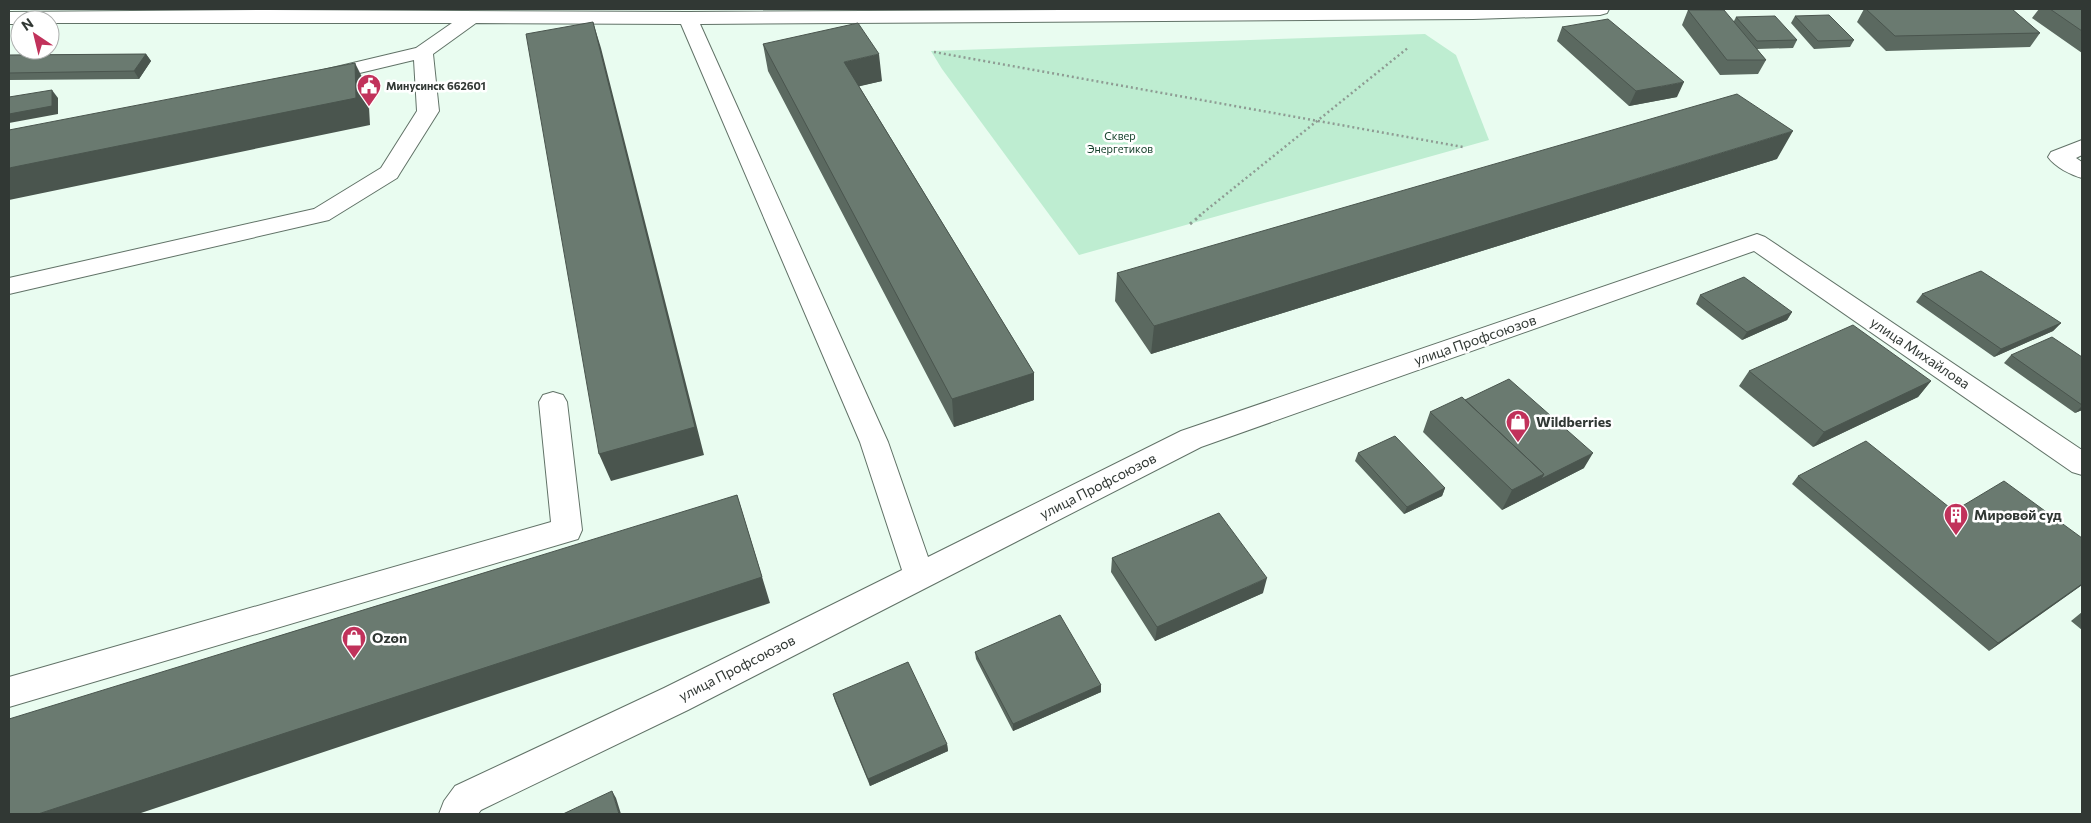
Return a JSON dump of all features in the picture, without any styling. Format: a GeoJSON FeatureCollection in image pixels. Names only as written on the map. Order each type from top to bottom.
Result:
{"type":"FeatureCollection","features":[{"type":"Feature","properties":{"kind":"street"},"geometry":{"type":"LineString","coordinates":[[9,18],[273,12],[472,17],[688,18],[1600,9]]}},
{"type":"Feature","properties":{"kind":"street"},"geometry":{"type":"LineString","coordinates":[[307,79],[424,52],[472,17]]}},
{"type":"Feature","properties":{"kind":"street"},"geometry":{"type":"LineString","coordinates":[[688,18],[874,442],[919,576]]}},
{"type":"Feature","properties":{"kind":"street"},"geometry":{"type":"LineString","coordinates":[[9,286],[321,215],[389,172],[428,111],[424,52]]}},
{"type":"Feature","properties":{"kind":"street"},"geometry":{"type":"LineString","coordinates":[[2082,147],[2059,157],[2082,171]]}},
{"type":"Feature","properties":{"kind":"street","name":"улица Профсоюзов"},"geometry":{"type":"LineString","coordinates":[[462,806],[1191,440],[1757,242]]}},
{"type":"Feature","properties":{"kind":"street","name":"улица Михайлова"},"geometry":{"type":"LineString","coordinates":[[1757,242],[2082,464]]}},
{"type":"Feature","properties":{"kind":"street"},"geometry":{"type":"LineString","coordinates":[[9,692],[567,530],[552,402]]}},
{"type":"Feature","properties":{"kind":"path"},"geometry":{"type":"LineString","coordinates":[[1190,224],[1410,46]]}},
{"type":"Feature","properties":{"kind":"path"},"geometry":{"type":"LineString","coordinates":[[931,51],[1463,147]]}},
{"type":"Feature","properties":{"kind":"green space","name":"Сквер Энергетиков"},"geometry":{"type":"Polygon","coordinates":[[[1425,34],[1456,55],[1489,140],[1079,255],[942,69],[931,51],[1425,34]]]}},
{"type":"Feature","properties":{"kind":"building"},"geometry":{"type":"Polygon","coordinates":[[[1866,9],[2012,9],[2040,33],[1895,36],[1866,9]]]}},
{"type":"Feature","properties":{"kind":"building"},"geometry":{"type":"Polygon","coordinates":[[[2050,9],[2082,9],[2082,31],[2050,9]]]}},
{"type":"Feature","properties":{"kind":"building"},"geometry":{"type":"Polygon","coordinates":[[[1688,10],[1724,10],[1766,60],[1727,60],[1688,10]]]}},
{"type":"Feature","properties":{"kind":"building"},"geometry":{"type":"Polygon","coordinates":[[[1829,15],[1854,40],[1818,41],[1795,16],[1829,15]]]}},
{"type":"Feature","properties":{"kind":"building"},"geometry":{"type":"Polygon","coordinates":[[[1775,16],[1797,40],[1757,41],[1736,17],[1775,16]]]}},
{"type":"Feature","properties":{"kind":"building"},"geometry":{"type":"Polygon","coordinates":[[[1608,19],[1684,82],[1636,91],[1562,27],[1608,19]]]}},
{"type":"Feature","properties":{"kind":"building"},"geometry":{"type":"Polygon","coordinates":[[[593,22],[695,427],[599,454],[526,34],[593,22]]]}},
{"type":"Feature","properties":{"kind":"building"},"geometry":{"type":"Polygon","coordinates":[[[858,23],[879,54],[844,62],[1034,373],[952,399],[763,44],[858,23]]]}},
{"type":"Feature","properties":{"kind":"building"},"geometry":{"type":"Polygon","coordinates":[[[146,54],[134,71],[9,73],[9,55],[10,60],[60,60],[60,55],[146,54]]]}},
{"type":"Feature","properties":{"kind":"building"},"geometry":{"type":"Polygon","coordinates":[[[355,63],[356,98],[9,168],[9,130],[355,63]]]}},
{"type":"Feature","properties":{"kind":"building"},"geometry":{"type":"Polygon","coordinates":[[[52,90],[52,106],[9,114],[9,97],[52,90]]]}},
{"type":"Feature","properties":{"kind":"building"},"geometry":{"type":"Polygon","coordinates":[[[1737,94],[1793,131],[1154,326],[1117,273],[1737,94]]]}},
{"type":"Feature","properties":{"kind":"building"},"geometry":{"type":"Polygon","coordinates":[[[1981,271],[2061,323],[2001,349],[1922,294],[1981,271]]]}},
{"type":"Feature","properties":{"kind":"building"},"geometry":{"type":"Polygon","coordinates":[[[1744,277],[1792,312],[1747,332],[1700,295],[1744,277]]]}},
{"type":"Feature","properties":{"kind":"building"},"geometry":{"type":"Polygon","coordinates":[[[1853,325],[1931,381],[1824,432],[1749,371],[1853,325]]]}},
{"type":"Feature","properties":{"kind":"building"},"geometry":{"type":"Polygon","coordinates":[[[2052,337],[2082,357],[2082,405],[2011,355],[2052,337]]]}},
{"type":"Feature","properties":{"kind":"building"},"geometry":{"type":"Polygon","coordinates":[[[1509,379],[1593,453],[1541,479],[1544,474],[1465,400],[1509,379]]]}},
{"type":"Feature","properties":{"kind":"building"},"geometry":{"type":"Polygon","coordinates":[[[1462,397],[1544,474],[1512,490],[1430,412],[1462,397]]]}},
{"type":"Feature","properties":{"kind":"building"},"geometry":{"type":"Polygon","coordinates":[[[1395,436],[1445,488],[1407,507],[1358,453],[1395,436]]]}},
{"type":"Feature","properties":{"kind":"building","name":"Мировой суд"},"geometry":{"type":"Polygon","coordinates":[[[1866,441],[1954,511],[2004,481],[2082,538],[2082,584],[1998,643],[1798,476],[1866,441]]]}},
{"type":"Feature","properties":{"kind":"building"},"geometry":{"type":"Polygon","coordinates":[[[737,495],[762,577],[38,814],[9,814],[9,719],[737,495]]]}},
{"type":"Feature","properties":{"kind":"building"},"geometry":{"type":"Polygon","coordinates":[[[1219,513],[1267,578],[1157,627],[1112,558],[1219,513]]]}},
{"type":"Feature","properties":{"kind":"building"},"geometry":{"type":"Polygon","coordinates":[[[1060,615],[1101,685],[1013,724],[975,652],[1060,615]]]}},
{"type":"Feature","properties":{"kind":"building"},"geometry":{"type":"Polygon","coordinates":[[[908,662],[947,744],[868,779],[833,694],[908,662]]]}},
{"type":"Feature","properties":{"kind":"building"},"geometry":{"type":"Polygon","coordinates":[[[612,791],[619,814],[563,814],[612,791]]]}},
{"type":"Feature","properties":{"kind":"place","name":"Минусинск 662601"},"geometry":{"type":"Point","coordinates":[369,107]}},
{"type":"Feature","properties":{"kind":"place","name":"Wildberries"},"geometry":{"type":"Point","coordinates":[1518,443]}},
{"type":"Feature","properties":{"kind":"place","name":"Мировой суд"},"geometry":{"type":"Point","coordinates":[1956,536]}},
{"type":"Feature","properties":{"kind":"place","name":"Ozon"},"geometry":{"type":"Point","coordinates":[354,659]}}]}
